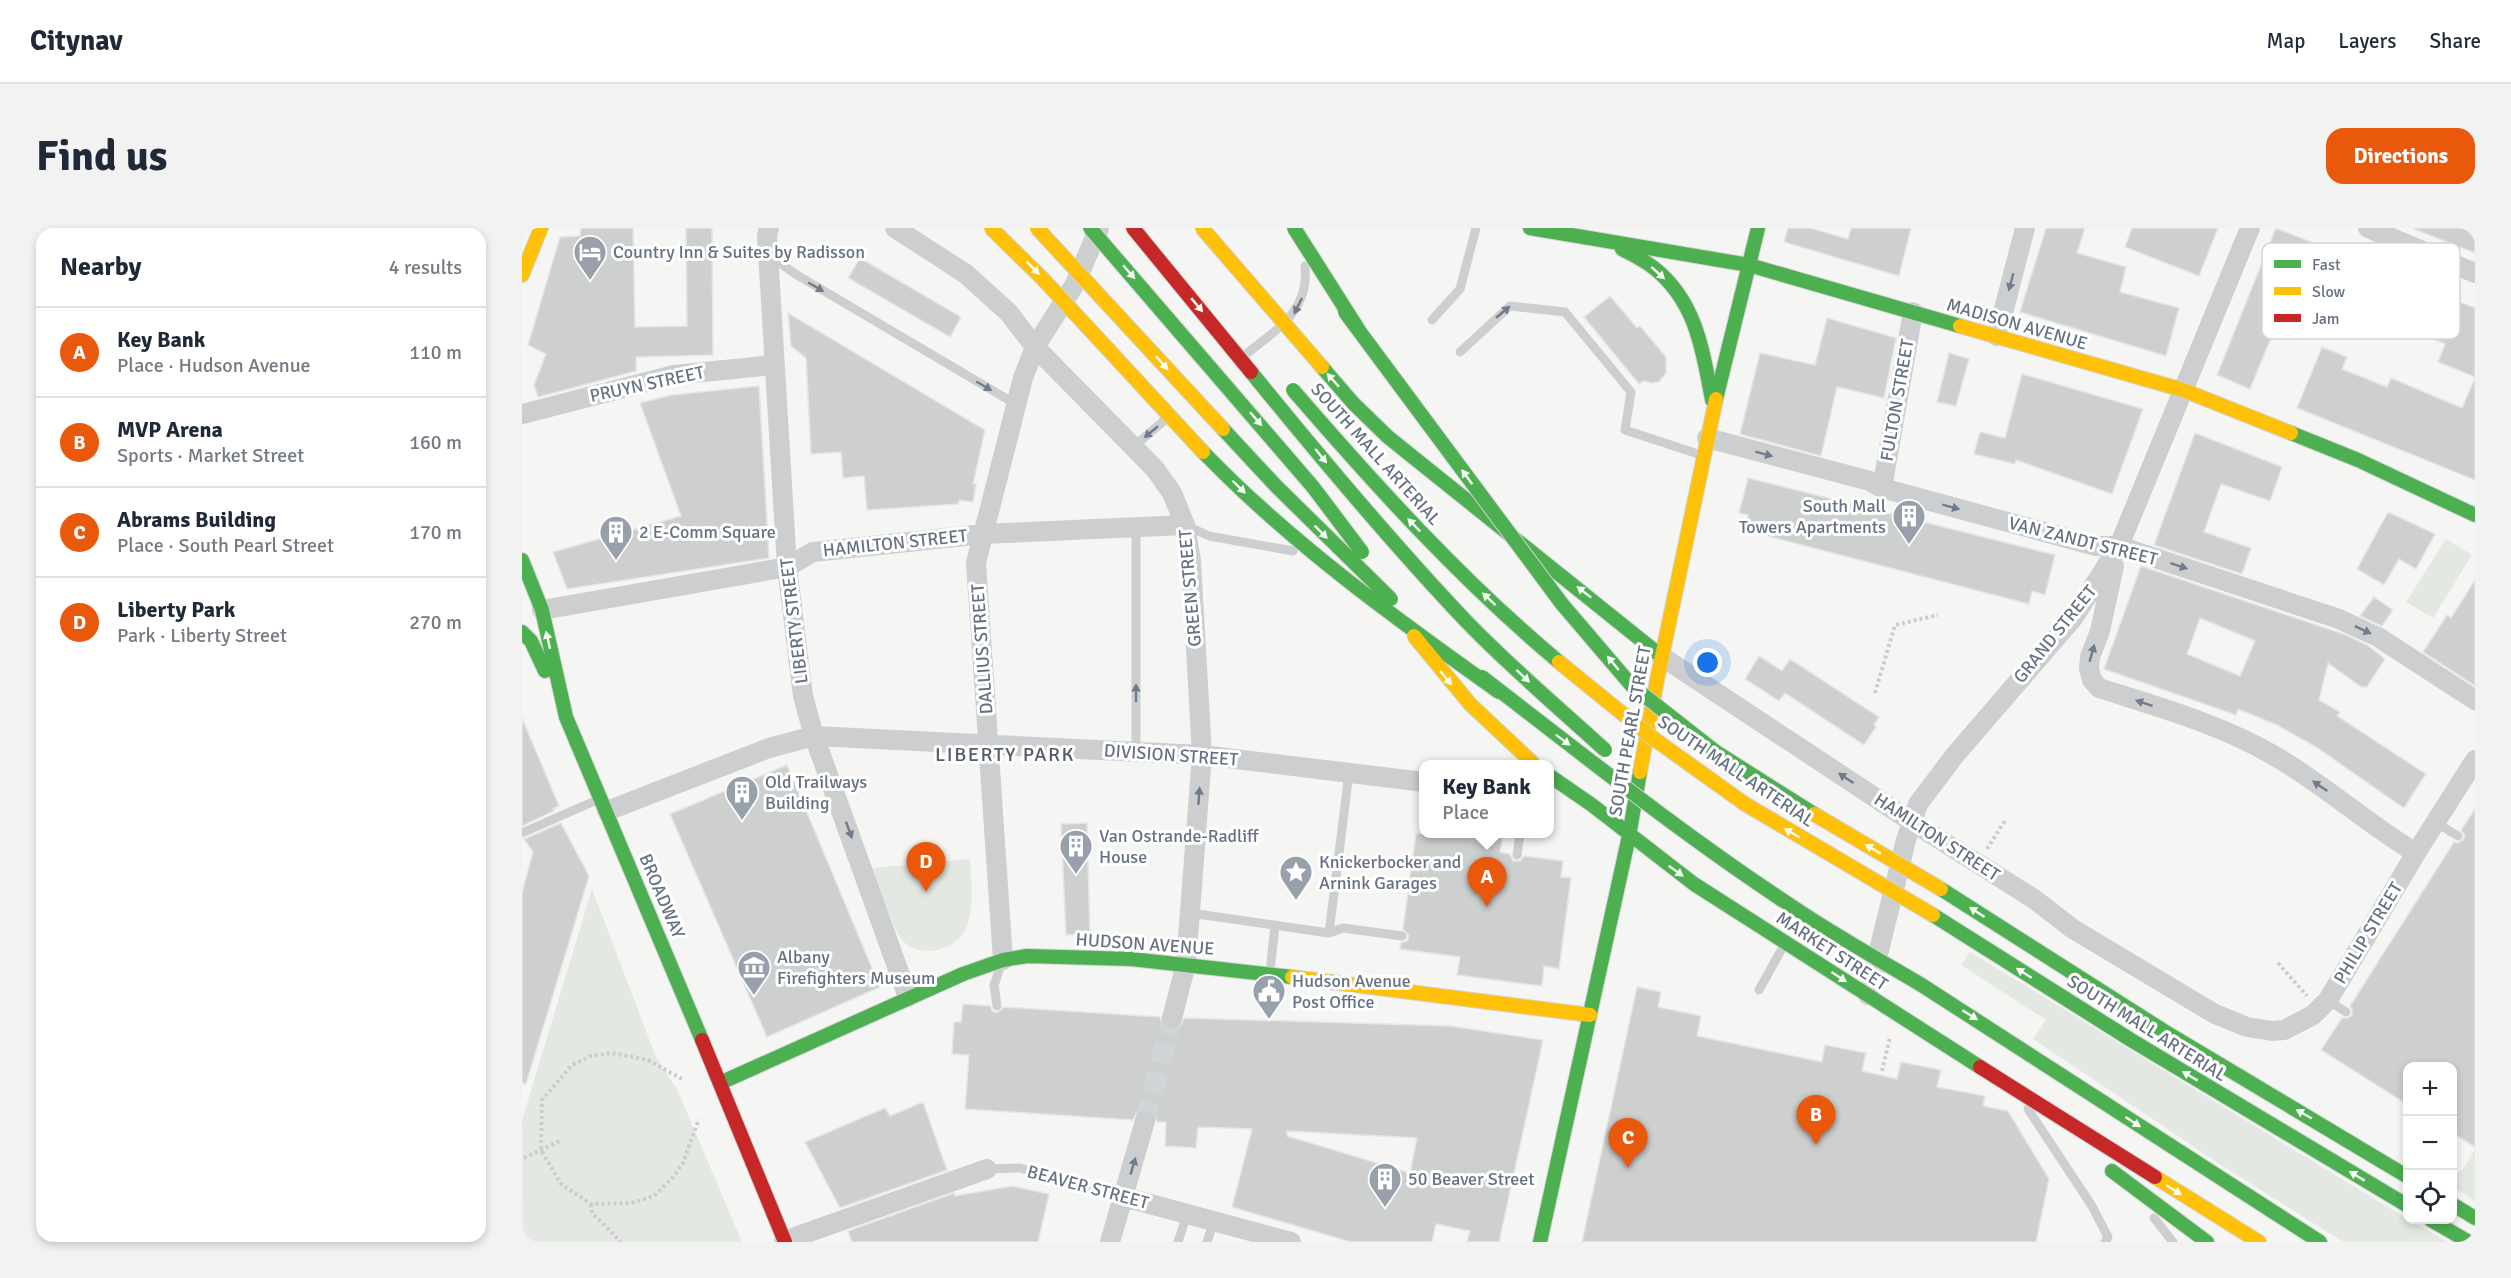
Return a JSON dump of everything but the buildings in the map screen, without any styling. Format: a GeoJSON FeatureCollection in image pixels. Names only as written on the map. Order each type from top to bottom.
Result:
{"type":"FeatureCollection","features":[{"type":"Feature","properties":{"kind":"main road"},"geometry":{"type":"LineString","coordinates":[[522,275],[541,228]]}},
{"type":"Feature","properties":{"kind":"main road"},"geometry":{"type":"LineString","coordinates":[[991,228],[1043,279],[1208,457],[1292,536],[1375,604],[1499,692],[1739,870],[1803,914],[1920,984],[2320,1242]]}},
{"type":"Feature","properties":{"kind":"main road"},"geometry":{"type":"LineString","coordinates":[[1036,228],[1310,521],[1378,588],[1499,692]]}},
{"type":"Feature","properties":{"kind":"main road"},"geometry":{"type":"LineString","coordinates":[[1090,228],[1313,487],[1363,554],[1397,612],[1435,666],[1468,704],[1528,760]]}},
{"type":"Feature","properties":{"kind":"main road"},"geometry":{"type":"LineString","coordinates":[[1133,228],[1348,489],[1430,582],[1498,653],[1620,764],[1691,823],[1920,984]]}},
{"type":"Feature","properties":{"kind":"main road"},"geometry":{"type":"LineString","coordinates":[[1202,228],[1346,394],[1388,437],[1661,656]]}},
{"type":"Feature","properties":{"kind":"main road"},"geometry":{"type":"LineString","coordinates":[[1280,228],[1562,604],[1632,686],[1725,758],[1806,810],[1941,889],[2173,1036],[2403,1174]]}},
{"type":"Feature","properties":{"kind":"main road"},"geometry":{"type":"LineString","coordinates":[[1294,228],[1360,332]]}},
{"type":"Feature","properties":{"kind":"main road","name":"MADISON AVENUE"},"geometry":{"type":"LineString","coordinates":[[1530,228],[1749,265],[2183,390],[2358,460],[2475,515]]}},
{"type":"Feature","properties":{"kind":"main road","name":"SOUTH PEARL STREET"},"geometry":{"type":"LineString","coordinates":[[1540,1242],[1629,836],[1661,656],[1705,447],[1758,228]]}},
{"type":"Feature","properties":{"kind":"main road"},"geometry":{"type":"LineString","coordinates":[[1609,242],[1653,268],[1683,298],[1696,324],[1714,407]]}},
{"type":"Feature","properties":{"kind":"main road"},"geometry":{"type":"LineString","coordinates":[[1248,336],[1263,354]]}},
{"type":"Feature","properties":{"kind":"main road","name":"SOUTH MALL ARTERIAL"},"geometry":{"type":"LineString","coordinates":[[1286,381],[1355,462],[1455,567],[1534,640],[1605,701],[1722,789],[1933,915],[2130,1040],[2403,1203]]}},
{"type":"Feature","properties":{"kind":"main road","name":"BROADWAY"},"geometry":{"type":"LineString","coordinates":[[522,560],[542,610],[566,717],[784,1241]]}},
{"type":"Feature","properties":{"kind":"main road"},"geometry":{"type":"LineString","coordinates":[[522,632],[531,641],[566,717]]}},
{"type":"Feature","properties":{"kind":"main road","name":"MARKET STREET"},"geometry":{"type":"LineString","coordinates":[[1554,779],[1592,805],[1629,836],[1694,884],[2018,1091]]}},
{"type":"Feature","properties":{"kind":"main road","name":"HUDSON AVENUE"},"geometry":{"type":"LineString","coordinates":[[720,1083],[908,996],[1003,960],[1027,956],[1054,955],[1186,964],[1590,1015]]}},
{"type":"Feature","properties":{"kind":"main road"},"geometry":{"type":"LineString","coordinates":[[2018,1091],[2126,1182],[2207,1242]]}},
{"type":"Feature","properties":{"kind":"main road"},"geometry":{"type":"LineString","coordinates":[[2018,1091],[2259,1242]]}},
{"type":"Feature","properties":{"kind":"main road"},"geometry":{"type":"LineString","coordinates":[[2457,1207],[2475,1218]]}},
{"type":"Feature","properties":{"kind":"main road"},"geometry":{"type":"LineString","coordinates":[[2438,1224],[2469,1242]]}},
{"type":"Feature","properties":{"kind":"street","name":"LIBERTY STREET"},"geometry":{"type":"LineString","coordinates":[[769,228],[768,255],[787,567],[803,696],[814,736],[908,996]]}},
{"type":"Feature","properties":{"kind":"street"},"geometry":{"type":"LineString","coordinates":[[895,228],[966,274],[1009,313],[1035,347],[1075,284],[1099,228]]}},
{"type":"Feature","properties":{"kind":"street"},"geometry":{"type":"LineString","coordinates":[[1997,336],[2025,228]]}},
{"type":"Feature","properties":{"kind":"street","name":"GRAND STREET"},"geometry":{"type":"LineString","coordinates":[[1868,995],[1918,804],[1955,755],[2074,617],[2119,546],[2250,228]]}},
{"type":"Feature","properties":{"kind":"street"},"geometry":{"type":"LineString","coordinates":[[2368,228],[2404,243]]}},
{"type":"Feature","properties":{"kind":"street"},"geometry":{"type":"LineString","coordinates":[[2460,267],[2475,273]]}},
{"type":"Feature","properties":{"kind":"street","name":"FULTON STREET"},"geometry":{"type":"LineString","coordinates":[[1882,488],[1913,312]]}},
{"type":"Feature","properties":{"kind":"street","name":"DALLIUS STREET"},"geometry":{"type":"LineString","coordinates":[[1003,960],[976,563],[1017,405],[1035,347]]}},
{"type":"Feature","properties":{"kind":"street","name":"GREEN STREET"},"geometry":{"type":"LineString","coordinates":[[1035,347],[1155,469],[1172,494],[1185,525],[1191,561],[1202,755],[1186,964],[1172,1018]]}},
{"type":"Feature","properties":{"kind":"street","name":"PRUYN STREET"},"geometry":{"type":"LineString","coordinates":[[522,414],[674,375],[774,365]]}},
{"type":"Feature","properties":{"kind":"street","name":"VAN ZANDT STREET"},"geometry":{"type":"LineString","coordinates":[[1705,447],[1870,482],[1882,488],[2096,546],[2119,546],[2339,619],[2378,637],[2475,700]]}},
{"type":"Feature","properties":{"kind":"street","name":"HAMILTON STREET"},"geometry":{"type":"LineString","coordinates":[[542,610],[787,567],[813,552],[984,534],[1185,525]]}},
{"type":"Feature","properties":{"kind":"street"},"geometry":{"type":"LineString","coordinates":[[2119,546],[2100,631],[2090,657],[2089,669],[2092,680],[2099,688],[2207,724],[2274,755],[2368,819],[2378,830],[2416,853]]}},
{"type":"Feature","properties":{"kind":"street","name":"HAMILTON STREET"},"geometry":{"type":"LineString","coordinates":[[1661,656],[1912,822],[2034,899],[2091,941],[2215,1014]]}},
{"type":"Feature","properties":{"kind":"street","name":"DIVISION STREET"},"geometry":{"type":"LineString","coordinates":[[604,805],[769,748],[814,736],[1202,755],[1419,781]]}},
{"type":"Feature","properties":{"kind":"street","name":"PHILIP STREET"},"geometry":{"type":"LineString","coordinates":[[2215,1014],[2247,1027],[2272,1031],[2293,1027],[2324,1004],[2475,760]]}},
{"type":"Feature","properties":{"kind":"street"},"geometry":{"type":"LineString","coordinates":[[1110,1242],[1145,1121]]}},
{"type":"Feature","properties":{"kind":"street","name":"BEAVER STREET"},"geometry":{"type":"LineString","coordinates":[[784,1241],[987,1169]]}},
{"type":"Feature","properties":{"kind":"street","name":"BEAVER STREET"},"geometry":{"type":"LineString","coordinates":[[1124,1197],[1291,1242]]}},
{"type":"Feature","properties":{"kind":"lane"},"geometry":{"type":"LineString","coordinates":[[1232,365],[1294,315],[1302,298],[1306,274],[1302,228]]}},
{"type":"Feature","properties":{"kind":"lane"},"geometry":{"type":"LineString","coordinates":[[1432,320],[1460,289],[1476,228]]}},
{"type":"Feature","properties":{"kind":"lane"},"geometry":{"type":"LineString","coordinates":[[768,255],[807,281],[1017,405]]}},
{"type":"Feature","properties":{"kind":"lane"},"geometry":{"type":"LineString","coordinates":[[1460,352],[1510,306],[1565,312],[1631,392],[1624,430],[1705,447]]}},
{"type":"Feature","properties":{"kind":"lane"},"geometry":{"type":"LineString","coordinates":[[1214,380],[1223,373]]}},
{"type":"Feature","properties":{"kind":"lane"},"geometry":{"type":"LineString","coordinates":[[1188,402],[1206,387]]}},
{"type":"Feature","properties":{"kind":"lane"},"geometry":{"type":"LineString","coordinates":[[1133,447],[1179,409]]}},
{"type":"Feature","properties":{"kind":"lane"},"geometry":{"type":"LineString","coordinates":[[1185,525],[1209,536],[1273,546],[1307,555]]}},
{"type":"Feature","properties":{"kind":"lane"},"geometry":{"type":"LineString","coordinates":[[1136,527],[1136,751]]}},
{"type":"Feature","properties":{"kind":"lane"},"geometry":{"type":"LineString","coordinates":[[1329,933],[1348,773]]}},
{"type":"Feature","properties":{"kind":"lane"},"geometry":{"type":"LineString","coordinates":[[522,833],[604,805]]}},
{"type":"Feature","properties":{"kind":"lane"},"geometry":{"type":"LineString","coordinates":[[2435,822],[2458,836]]}},
{"type":"Feature","properties":{"kind":"lane"},"geometry":{"type":"LineString","coordinates":[[1517,855],[1519,838]]}},
{"type":"Feature","properties":{"kind":"lane"},"geometry":{"type":"LineString","coordinates":[[1190,913],[1329,933],[1343,928],[1402,936]]}},
{"type":"Feature","properties":{"kind":"lane"},"geometry":{"type":"LineString","coordinates":[[1270,974],[1275,925]]}},
{"type":"Feature","properties":{"kind":"lane"},"geometry":{"type":"LineString","coordinates":[[1759,990],[1785,943]]}},
{"type":"Feature","properties":{"kind":"lane"},"geometry":{"type":"LineString","coordinates":[[997,1006],[994,985],[1003,960]]}},
{"type":"Feature","properties":{"kind":"lane"},"geometry":{"type":"LineString","coordinates":[[2324,1004],[2346,1012]]}},
{"type":"Feature","properties":{"kind":"lane"},"geometry":{"type":"LineString","coordinates":[[2018,1091],[2092,1206],[2108,1237],[2105,1242]]}},
{"type":"Feature","properties":{"kind":"lane","name":"BEAVER STREET"},"geometry":{"type":"LineString","coordinates":[[987,1169],[1020,1168],[1124,1197]]}},
{"type":"Feature","properties":{"kind":"lane"},"geometry":{"type":"LineString","coordinates":[[2126,1182],[2174,1240]]}},
{"type":"Feature","properties":{"kind":"lane"},"geometry":{"type":"LineString","coordinates":[[1178,1242],[1187,1214]]}},
{"type":"Feature","properties":{"kind":"lane"},"geometry":{"type":"LineString","coordinates":[[1207,1242],[1214,1221]]}},
{"type":"Feature","properties":{"kind":"path"},"geometry":{"type":"LineString","coordinates":[[1875,693],[1895,625],[1938,615]]}},
{"type":"Feature","properties":{"kind":"path"},"geometry":{"type":"LineString","coordinates":[[1989,846],[2006,819]]}},
{"type":"Feature","properties":{"kind":"path"},"geometry":{"type":"LineString","coordinates":[[2278,963],[2297,987],[2324,1004]]}},
{"type":"Feature","properties":{"kind":"path"},"geometry":{"type":"LineString","coordinates":[[1882,1071],[1891,1029]]}},
{"type":"Feature","properties":{"kind":"path"},"geometry":{"type":"LineString","coordinates":[[682,1079],[648,1060],[618,1054],[591,1056],[572,1065],[542,1100],[541,1150],[561,1184],[591,1204],[631,1203],[654,1196],[672,1178],[683,1162],[699,1119]]}},
{"type":"Feature","properties":{"kind":"path"},"geometry":{"type":"LineString","coordinates":[[524,1158],[562,1140]]}},
{"type":"Feature","properties":{"kind":"path"},"geometry":{"type":"LineString","coordinates":[[591,1204],[592,1213],[621,1242]]}},
{"type":"Feature","properties":{"kind":"shaded area"},"geometry":{"type":"Polygon","coordinates":[[[2446,539],[2472,555],[2433,618],[2406,602],[2446,539]]]}},
{"type":"Feature","properties":{"kind":"shaded area"},"geometry":{"type":"Polygon","coordinates":[[[970,859],[972,900],[967,926],[961,936],[951,945],[933,951],[917,950],[906,944],[891,920],[872,868],[970,859]]]}},
{"type":"Feature","properties":{"kind":"shaded area"},"geometry":{"type":"Polygon","coordinates":[[[592,889],[656,1057],[677,1089],[742,1242],[523,1242],[522,1120],[592,889]]]}},
{"type":"Feature","properties":{"kind":"shaded area"},"geometry":{"type":"Polygon","coordinates":[[[1970,952],[2403,1216],[2403,1224],[2416,1224],[2448,1242],[2343,1242],[2224,1167],[2033,1039],[2046,1020],[1961,965],[1970,952]]]}},
{"type":"Feature","properties":{"kind":"shaded area"},"geometry":{"type":"Polygon","coordinates":[[[2475,1149],[2475,1201],[2457,1190],[2457,1172],[2463,1169],[2475,1149]]]}},
{"type":"Feature","properties":{"kind":"tunnel"},"geometry":{"type":"LineString","coordinates":[[1145,1121],[1172,1018]]}},
{"type":"Feature","properties":{"kind":"traffic: fast"},"geometry":{"type":"LineString","coordinates":[[1090,228],[1313,487],[1362,552]]}},
{"type":"Feature","properties":{"kind":"traffic: fast"},"geometry":{"type":"LineString","coordinates":[[1294,228],[1360,332]]}},
{"type":"Feature","properties":{"kind":"traffic: fast"},"geometry":{"type":"LineString","coordinates":[[1530,228],[1749,265],[1960,326]]}},
{"type":"Feature","properties":{"kind":"traffic: fast"},"geometry":{"type":"LineString","coordinates":[[1716,399],[1758,228]]}},
{"type":"Feature","properties":{"kind":"traffic: fast"},"geometry":{"type":"LineString","coordinates":[[1622,249],[1654,268],[1680,296],[1701,345],[1712,400]]}},
{"type":"Feature","properties":{"kind":"traffic: fast"},"geometry":{"type":"LineString","coordinates":[[1345,312],[1562,604],[1632,686],[1716,752],[1814,814]]}},
{"type":"Feature","properties":{"kind":"traffic: fast"},"geometry":{"type":"LineString","coordinates":[[1322,367],[1353,403],[1388,437]]}},
{"type":"Feature","properties":{"kind":"traffic: fast"},"geometry":{"type":"LineString","coordinates":[[1251,372],[1356,498],[1465,620],[1516,670],[1605,750]]}},
{"type":"Feature","properties":{"kind":"traffic: fast"},"geometry":{"type":"LineString","coordinates":[[1293,390],[1420,531],[1523,631],[1559,662]]}},
{"type":"Feature","properties":{"kind":"traffic: fast"},"geometry":{"type":"LineString","coordinates":[[1223,429],[1276,486],[1391,599]]}},
{"type":"Feature","properties":{"kind":"traffic: fast"},"geometry":{"type":"LineString","coordinates":[[2291,433],[2358,460],[2475,515]]}},
{"type":"Feature","properties":{"kind":"traffic: fast"},"geometry":{"type":"LineString","coordinates":[[1388,437],[1661,656]]}},
{"type":"Feature","properties":{"kind":"traffic: fast"},"geometry":{"type":"LineString","coordinates":[[1203,452],[1237,486],[1308,549],[1383,608],[1499,692]]}},
{"type":"Feature","properties":{"kind":"traffic: fast"},"geometry":{"type":"LineString","coordinates":[[522,560],[542,610],[566,717],[702,1040]]}},
{"type":"Feature","properties":{"kind":"traffic: fast"},"geometry":{"type":"LineString","coordinates":[[522,632],[531,641],[545,671]]}},
{"type":"Feature","properties":{"kind":"traffic: fast"},"geometry":{"type":"LineString","coordinates":[[1482,677],[1640,798],[1761,886],[1920,984]]}},
{"type":"Feature","properties":{"kind":"traffic: fast"},"geometry":{"type":"LineString","coordinates":[[1540,1242],[1629,836],[1640,772]]}},
{"type":"Feature","properties":{"kind":"traffic: fast"},"geometry":{"type":"LineString","coordinates":[[1554,779],[1592,805],[1694,884],[1980,1067]]}},
{"type":"Feature","properties":{"kind":"traffic: fast"},"geometry":{"type":"LineString","coordinates":[[1941,889],[2164,1031],[2403,1174]]}},
{"type":"Feature","properties":{"kind":"traffic: fast"},"geometry":{"type":"LineString","coordinates":[[1933,915],[2131,1040],[2403,1203]]}},
{"type":"Feature","properties":{"kind":"traffic: fast"},"geometry":{"type":"LineString","coordinates":[[720,1083],[963,974],[1003,960],[1027,956],[1131,959],[1292,977]]}},
{"type":"Feature","properties":{"kind":"traffic: fast"},"geometry":{"type":"LineString","coordinates":[[1920,984],[2320,1242]]}},
{"type":"Feature","properties":{"kind":"traffic: fast"},"geometry":{"type":"LineString","coordinates":[[2112,1171],[2207,1242]]}},
{"type":"Feature","properties":{"kind":"traffic: fast"},"geometry":{"type":"LineString","coordinates":[[2457,1207],[2475,1218]]}},
{"type":"Feature","properties":{"kind":"traffic: fast"},"geometry":{"type":"LineString","coordinates":[[2438,1224],[2469,1242]]}},
{"type":"Feature","properties":{"kind":"traffic: slow"},"geometry":{"type":"LineString","coordinates":[[522,275],[541,228]]}},
{"type":"Feature","properties":{"kind":"traffic: slow"},"geometry":{"type":"LineString","coordinates":[[991,228],[1043,279],[1203,452]]}},
{"type":"Feature","properties":{"kind":"traffic: slow"},"geometry":{"type":"LineString","coordinates":[[1037,228],[1223,429]]}},
{"type":"Feature","properties":{"kind":"traffic: slow"},"geometry":{"type":"LineString","coordinates":[[1202,228],[1322,367]]}},
{"type":"Feature","properties":{"kind":"traffic: slow"},"geometry":{"type":"LineString","coordinates":[[1960,326],[2183,390],[2291,433]]}},
{"type":"Feature","properties":{"kind":"traffic: slow"},"geometry":{"type":"LineString","coordinates":[[1640,772],[1716,399]]}},
{"type":"Feature","properties":{"kind":"traffic: slow"},"geometry":{"type":"LineString","coordinates":[[1414,636],[1470,704],[1530,760]]}},
{"type":"Feature","properties":{"kind":"traffic: slow"},"geometry":{"type":"LineString","coordinates":[[1559,662],[1650,736],[1745,804],[1933,915]]}},
{"type":"Feature","properties":{"kind":"traffic: slow"},"geometry":{"type":"LineString","coordinates":[[1814,814],[1941,889]]}},
{"type":"Feature","properties":{"kind":"traffic: slow"},"geometry":{"type":"LineString","coordinates":[[1292,977],[1590,1015]]}},
{"type":"Feature","properties":{"kind":"traffic: slow"},"geometry":{"type":"LineString","coordinates":[[2155,1177],[2259,1242]]}},
{"type":"Feature","properties":{"kind":"traffic: jam"},"geometry":{"type":"LineString","coordinates":[[1133,228],[1251,372]]}},
{"type":"Feature","properties":{"kind":"traffic: jam"},"geometry":{"type":"LineString","coordinates":[[702,1040],[785,1242]]}},
{"type":"Feature","properties":{"kind":"traffic: jam"},"geometry":{"type":"LineString","coordinates":[[1980,1067],[2155,1177]]}},
{"type":"Feature","properties":{"kind":"place","name":"Country Inn & Suites by Radisson"},"geometry":{"type":"Point","coordinates":[590,281]}},
{"type":"Feature","properties":{"kind":"place","name":"South Mall Towers Apartments"},"geometry":{"type":"Point","coordinates":[1909,545]}},
{"type":"Feature","properties":{"kind":"place","name":"2 E-Comm Square"},"geometry":{"type":"Point","coordinates":[616,561]}},
{"type":"Feature","properties":{"kind":"place","name":"Old Trailways Building"},"geometry":{"type":"Point","coordinates":[742,821]}},
{"type":"Feature","properties":{"kind":"place","name":"Van Ostrande-Radliff House"},"geometry":{"type":"Point","coordinates":[1076,875]}},
{"type":"Feature","properties":{"kind":"place","name":"Liberty Park"},"geometry":{"type":"Point","coordinates":[926,892]}},
{"type":"Feature","properties":{"kind":"place","name":"Knickerbocker and Arnink Garages"},"geometry":{"type":"Point","coordinates":[1296,901]}},
{"type":"Feature","properties":{"kind":"place","name":"Key Bank"},"geometry":{"type":"Point","coordinates":[1487,907]}},
{"type":"Feature","properties":{"kind":"place","name":"Albany Firefighters Museum"},"geometry":{"type":"Point","coordinates":[754,996]}},
{"type":"Feature","properties":{"kind":"place","name":"Hudson Avenue Post Office"},"geometry":{"type":"Point","coordinates":[1269,1020]}},
{"type":"Feature","properties":{"kind":"place","name":"MVP Arena"},"geometry":{"type":"Point","coordinates":[1816,1145]}},
{"type":"Feature","properties":{"kind":"place","name":"Abrams Building"},"geometry":{"type":"Point","coordinates":[1628,1168]}},
{"type":"Feature","properties":{"kind":"place","name":"50 Beaver Street"},"geometry":{"type":"Point","coordinates":[1385,1208]}},
{"type":"Feature","properties":{"kind":"district","name":"LIBERTY PARK"},"geometry":{"type":"Point","coordinates":[1005,754]}}]}
